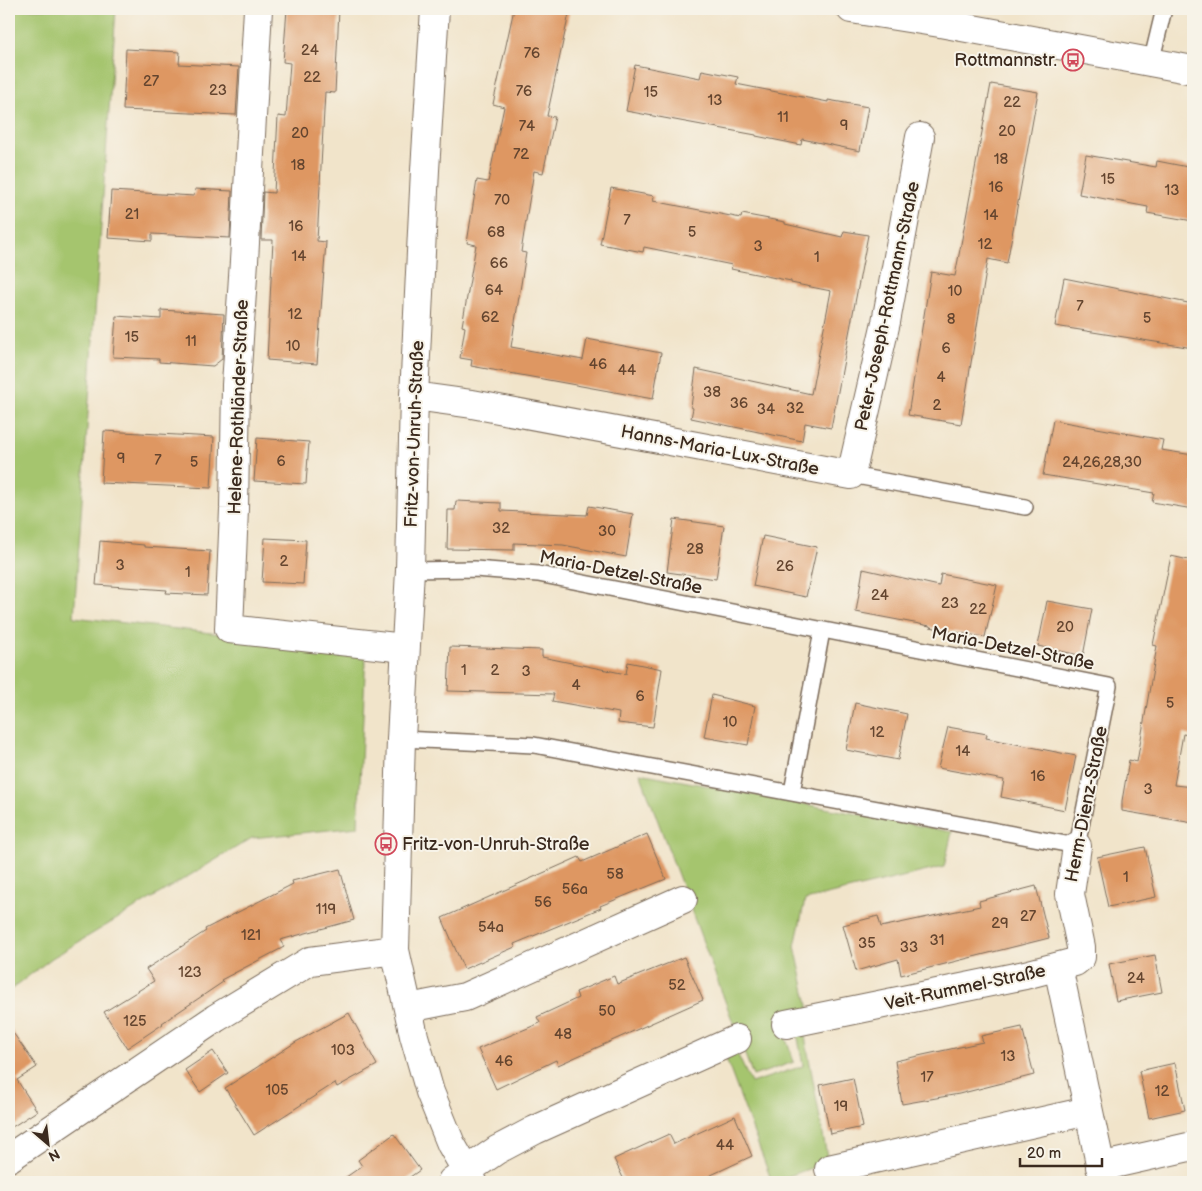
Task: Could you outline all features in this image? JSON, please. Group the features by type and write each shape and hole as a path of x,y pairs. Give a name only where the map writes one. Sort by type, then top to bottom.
{"street":[{"name":"Helene-Rothländer-Straße","path":"258,9 236,384 230,629 405,648"},
{"name":"Fritz-von-Unruh-Straße","path":"436,9 424,170 414,396 410,570 401,739 395,950 414,1036 430,1092 463,1179 497,1150 535,1130 736,1039"},
{"path":"851,9 1076,47 1193,70"},
{"name":"Peter-Joseph-Rottmann-Straße","path":"851,475 886,322 920,137"},
{"name":"Hanns-Maria-Lux-Straße","path":"414,396 472,404 851,475"},
{"name":"Herm-Dienz-Straße","path":"1058,967 1075,962 1081,956 1081,946 1070,894 1077,846"},
{"path":"409,1008 465,997 683,900"},
{"path":"9,1158 216,1018 310,960 395,950"},
{"name":"Veit-Rummel-Straße","path":"786,1024 1058,967 1102,1175 1193,1146"},
{"path":"829,1169 1088,1111"}],"lane":[{"path":"1151,63 1164,9"},
{"name":"Hanns-Maria-Lux-Straße","path":"851,475 1024,507"},
{"name":"Maria-Detzel-Straße","path":"410,570 475,570 538,574 1109,686"},
{"path":"792,792 822,631"},
{"name":"Herm-Dienz-Straße","path":"1077,846 1109,686"},
{"path":"401,739 534,745 1077,846"}],"green space":[{"path":"9,9 116,9 74,617 366,651 358,827 252,838 52,958 9,991"},
{"path":"640,773 952,832 944,867 805,900 795,946 809,1010 779,1019 794,1062 753,1076"},
{"path":"804,1031 828,1162 772,1182 725,1056 736,1051 751,1083 803,1066 797,1033"}],"building":[{"path":"287,9 339,9 335,93 325,92 317,241 326,242 317,364 267,360 273,240 261,240 263,192 274,193 278,116 286,117 290,63 283,62"},
{"path":"514,9 570,9 547,116 555,117 543,173 534,171 521,252 526,253 511,347 583,360 587,339 661,353 653,399 471,366 472,360 460,358 465,327 462,326 476,245 467,243 477,180 488,182 504,107 493,104"},
{"path":"126,49 180,52 179,64 239,67 236,115 123,110"},
{"path":"635,65 700,78 702,70 738,77 736,84 828,102 828,100 868,107 860,151 802,139 801,145 626,111"},
{"path":"991,84 1038,92 1007,263 988,259 961,424 908,415 931,272 955,276"},
{"path":"1086,155 1156,167 1157,161 1193,168 1193,221 1147,213 1148,207 1079,194"},
{"path":"611,188 654,196 653,201 741,218 742,214 785,222 785,224 842,237 844,231 868,235 831,428 805,423 802,441 691,418 696,369 811,394 831,291 731,269 732,265 644,247 643,252 600,244"},
{"path":"195,189 232,191 230,238 152,234 152,241 108,238 111,191 194,196"},
{"path":"1064,278 1193,304 1193,348 1055,326"},
{"path":"161,310 224,314 222,359 213,366 159,362 159,359 113,357 116,316 161,319"},
{"path":"1053,420 1163,440 1161,450 1193,455 1193,509 1152,502 1154,493 1043,475"},
{"path":"104,431 214,437 211,488 101,483"},
{"path":"257,438 309,442 306,484 254,481"},
{"path":"456,501 501,503 501,511 587,515 589,506 633,514 626,557 563,545 514,543 514,550 447,549 448,510 455,510"},
{"path":"674,519 724,526 716,579 667,572"},
{"path":"763,536 817,547 806,597 753,586"},
{"path":"265,538 306,540 303,584 262,582"},
{"path":"100,541 144,545 144,547 210,551 207,595 166,593 167,590 96,585"},
{"path":"1171,556 1193,561 1193,736 1183,734 1174,785 1193,787 1193,823 1122,811 1129,760 1137,762 1157,646 1153,645"},
{"path":"863,569 939,586 941,574 997,585 985,637 856,612"},
{"path":"1047,601 1092,609 1083,656 1038,646"},
{"path":"450,647 542,650 542,657 626,674 628,662 662,669 653,727 618,723 619,713 552,701 554,694 448,691"},
{"path":"712,695 755,706 748,745 704,737"},
{"path":"855,703 907,714 898,760 846,750"},
{"path":"948,727 987,734 986,738 1076,756 1065,810 1001,797 1004,780 938,768"},
{"path":"647,834 666,879 514,944 515,947 464,969 442,918 579,857 582,862"},
{"path":"1145,847 1156,897 1108,907 1097,857"},
{"path":"340,869 354,920 280,940 284,947 221,980 223,982 127,1048 104,1012 154,981 146,969 206,931 205,929 293,884 292,881"},
{"path":"1036,886 1049,938 901,975 898,959 856,971 843,925 878,916 881,927 980,906 979,901"},
{"path":"1155,955 1162,992 1116,1001 1109,964"},
{"path":"684,957 703,1000 558,1065 556,1060 496,1089 478,1049 540,1023 537,1017 578,998 576,992 614,976 617,984"},
{"path":"349,1013 377,1065 337,1087 335,1083 254,1135 225,1088 296,1042"},
{"path":"9,1027 37,1067 17,1080 37,1111 9,1129"},
{"path":"1022,1027 1034,1075 959,1094 902,1104 895,1061 983,1042 981,1036"},
{"path":"213,1051 228,1073 200,1092 185,1070"},
{"path":"1175,1063 1185,1110 1149,1118 1139,1071"},
{"path":"853,1078 863,1127 830,1134 820,1085"},
{"path":"735,1116 752,1156 696,1182 625,1182 614,1159 669,1134 674,1144"},
{"path":"394,1134 420,1170 403,1182 339,1182 362,1166 358,1160"}],"place":[{"name":"Rottmannstr.","path":"1073,60"},
{"name":"Fritz-von-Unruh-Straße","path":"386,844"}]}
